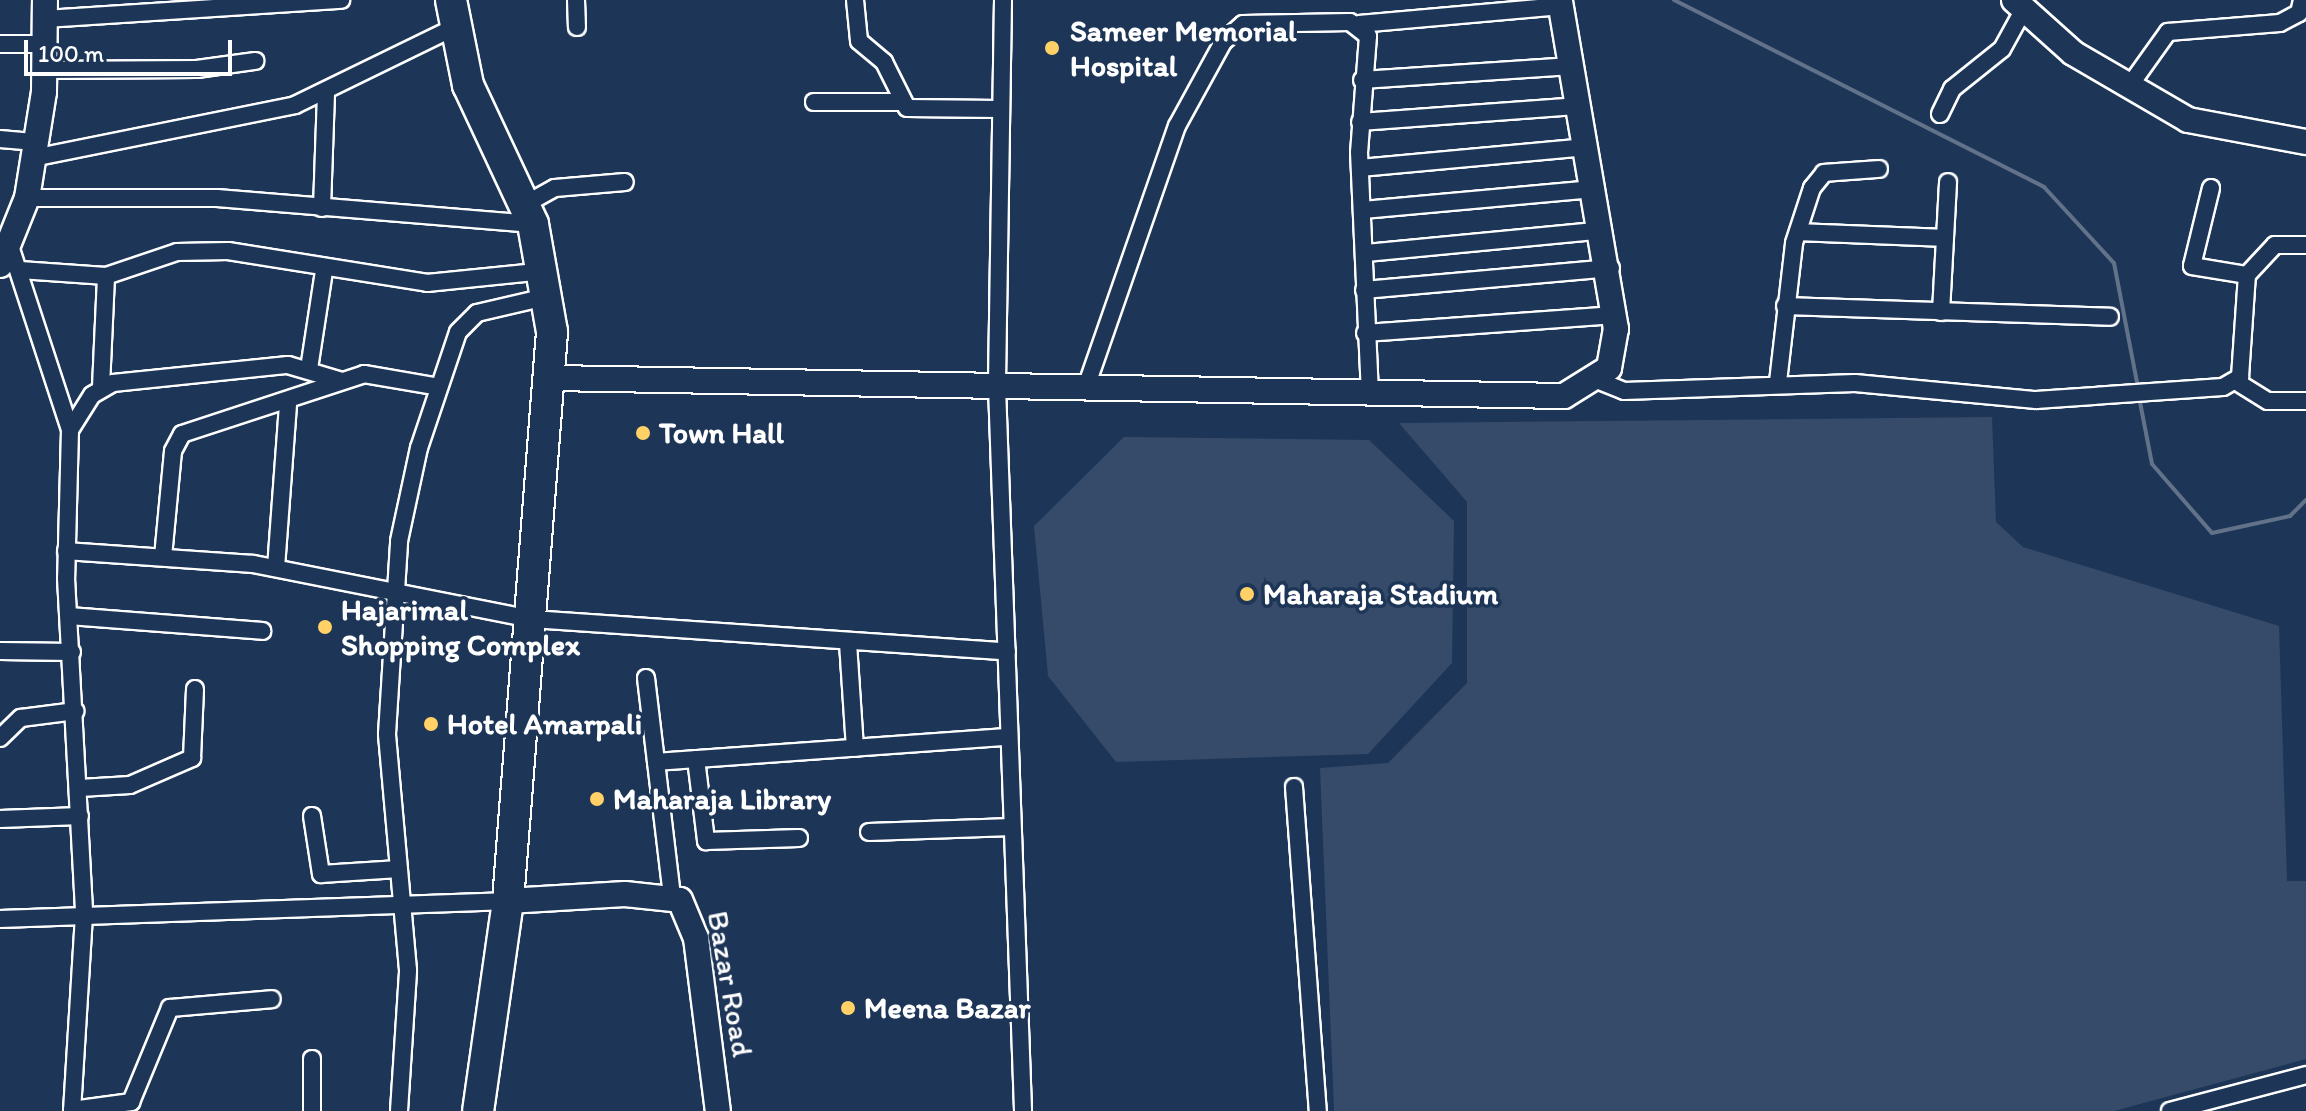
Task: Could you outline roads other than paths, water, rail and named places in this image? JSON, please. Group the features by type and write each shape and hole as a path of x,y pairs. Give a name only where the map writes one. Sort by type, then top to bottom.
{"highway":[{"path":"452,14 468,85 529,215 548,284 552,378 508,901 478,1111"}],"street":[{"path":"272,999 170,1008 148,1074 130,1109 72,1111 84,915 66,551 70,430 10,260 27,198 34,150 44,70 45,10 341,0"},
{"path":"576,0 577,27"},
{"path":"855,0 859,41 884,62 900,102"},
{"path":"1003,0 998,109 997,387 1023,1111"},
{"path":"2128,88 2168,32 2280,23 2299,13 2302,0"},
{"path":"552,378 1564,396 1597,380 1609,368 1615,315 1611,268 1561,3 1359,24 1243,24 1229,34 1177,126 1086,387"},
{"path":"1940,114 1952,89 2002,49 2018,3 2128,88 2188,120 2306,142"},
{"path":"0,139 34,150 326,94 452,14"},
{"path":"1359,24 1368,36 1362,80 1360,168 1370,392"},
{"path":"0,44 44,44"},
{"path":"44,70 197,69 255,61"},
{"path":"1362,80 1572,66"},
{"path":"322,208 326,94"},
{"path":"814,102 900,102 916,109 998,109"},
{"path":"1360,122 1579,106"},
{"path":"1360,168 1587,147"},
{"path":"1778,382 1785,306 1798,232 1824,173 1879,169"},
{"path":"27,198 217,198 322,208 529,215 555,188 625,182"},
{"path":"1941,312 1948,182"},
{"path":"2211,188 2192,266 2247,275"},
{"path":"1363,210 1596,189"},
{"path":"1366,253 1603,230"},
{"path":"1798,232 1945,238"},
{"path":"2237,382 2247,275 2275,245 2306,245"},
{"path":"10,260 106,276 177,252 228,251 324,271 463,284 548,284"},
{"path":"1364,290 1611,268"},
{"path":"309,369 324,271"},
{"path":"70,430 101,387 106,276"},
{"path":"399,1111 408,970 387,734 394,594 411,483 439,387 467,320 548,284"},
{"path":"1785,306 2110,317"},
{"path":"1365,333 1615,315"},
{"path":"101,387 194,372 309,369 342,381"},
{"path":"163,557 176,442 191,431 288,403 342,381 374,374 439,387"},
{"path":"1597,380 1624,391 1778,382 2036,400 2130,396 2237,382 2268,401 2306,401"},
{"path":"276,568 288,403"},
{"path":"66,551 276,568 394,594 532,619 848,643 1007,651"},
{"path":"69,616 262,631"},
{"path":"848,643 855,748"},
{"path":"0,651 72,652"},
{"path":"646,678 672,897"},
{"path":"80,788 130,785 192,758 195,689"},
{"path":"0,738 21,718 76,711"},
{"path":"656,762 1009,737"},
{"path":"696,759 706,841 799,838"},
{"path":"1294,787 1318,1111"},
{"path":"0,819 80,816"},
{"path":"312,816 321,874 399,869"},
{"path":"869,832 1012,827"},
{"name":"Bazar Road","path":"508,901 672,897 691,915 718,1111"},
{"path":"0,919 508,901"},
{"path":"312,1059 312,1111"},
{"path":"2170,1111 2306,1075"}],"waterway":[{"path":"1674,0 2044,187 2114,263 2138,388"},
{"path":"2139,397 2152,464 2212,533 2290,516 2306,500"}],"place":[{"name":"Sameer Memorial Hospital","path":"1052,48"},
{"name":"Town Hall","path":"643,433"},
{"name":"Maharaja Stadium","path":"1247,594"},
{"name":"Hajarimal Shopping Complex","path":"325,627"},
{"name":"Hotel Amarpali","path":"431,724"},
{"name":"Maharaja Library","path":"597,799"},
{"name":"Meena Bazar","path":"848,1008"}]}
